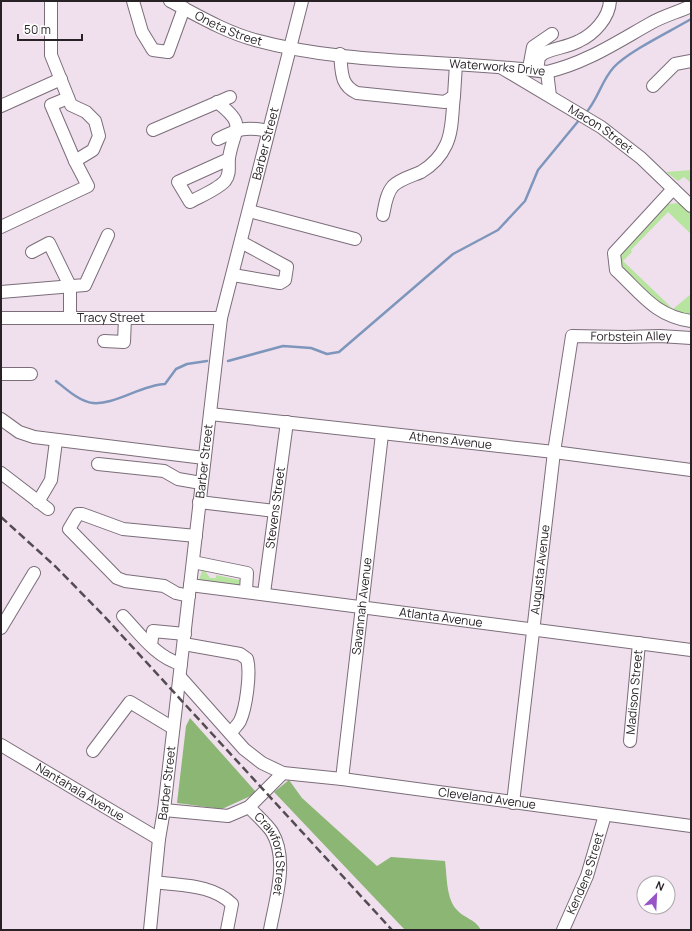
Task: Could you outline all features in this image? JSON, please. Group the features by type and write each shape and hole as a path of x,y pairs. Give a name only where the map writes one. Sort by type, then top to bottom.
{"street":[{"path":"51,1 51,55 71,105 86,112 95,122 99,136 93,150 75,161"},
{"path":"133,1 142,32 153,50 168,52 184,8"},
{"name":"Oneta Street","path":"170,1 223,28 253,39 290,48"},
{"name":"Barber Street","path":"150,930 159,839 164,810 180,678 221,318 242,242 268,131 302,1"},
{"path":"538,70 539,57 544,52 580,41 602,22 607,16 610,1"},
{"name":"Waterworks Drive","path":"290,48 340,54 538,70 573,65 628,37 652,22 691,6"},
{"path":"550,96 538,70 533,47 552,34"},
{"path":"340,54 343,80 348,89 357,93 445,102 454,96"},
{"path":"653,86 675,64 691,61"},
{"path":"383,216 389,193 393,186 405,178 422,171 436,160 446,144 450,128 454,96 456,64"},
{"name":"Macon Street","path":"499,67 601,127 625,144 691,206"},
{"path":"1,106 61,79"},
{"path":"153,130 230,97"},
{"path":"1,227 88,186 75,161 51,105 68,98"},
{"path":"217,102 229,111 236,120 238,129 229,159"},
{"path":"218,139 238,129 258,129 268,131"},
{"path":"673,189 614,253 614,263 616,270 645,299 663,314 674,319 691,321"},
{"path":"250,210 355,239"},
{"path":"1,292 85,284 108,235"},
{"path":"233,275 280,283 285,280 287,267 242,242"},
{"path":"32,252 49,243 70,286 70,318"},
{"name":"Tracy Street","path":"1,318 221,318"},
{"path":"104,341 124,342 125,318"},
{"name":"Forbstein Alley","path":"572,336 625,338 660,336 691,338"},
{"name":"Augusta Avenue","path":"513,803 554,452 572,336"},
{"path":"1,374 31,374"},
{"name":"Athens Avenue","path":"210,414 554,452 691,470"},
{"path":"1,419 19,432 34,437 56,441 204,458"},
{"name":"Stevens Street","path":"264,593 287,422"},
{"name":"Savannah Avenue","path":"342,779 382,434"},
{"path":"1,473 43,506 51,480 56,441"},
{"path":"98,464 164,471 178,479 202,483"},
{"path":"199,502 275,511"},
{"name":"Atlanta Avenue","path":"196,536 123,530 82,514 78,514 69,529 118,578 125,581 164,586 176,593 190,590 246,591 691,650"},
{"path":"193,562 247,573 246,591"},
{"path":"1,628 34,573"},
{"path":"123,616 151,645 170,661 181,664"},
{"path":"151,645 153,631 240,654 247,659 250,667 240,720 231,734"},
{"name":"Madison Street","path":"630,741 639,643"},
{"name":"Cleveland Avenue","path":"180,678 244,749 262,763 283,773 342,779 691,826"},
{"path":"93,751 130,702 173,728"},
{"name":"Nantahala Avenue","path":"1,745 159,839"},
{"path":"164,810 228,816 249,807 283,773"},
{"name":"Crawford Street","path":"249,807 272,832 277,845 280,861 270,930"},
{"name":"Kendene Street","path":"563,930 586,876 605,815"},
{"path":"155,882 211,889 226,898 232,904 227,930"}],"green space":[{"path":"691,170 691,183 684,177 678,181 666,172"},
{"path":"680,203 691,213 691,234 668,212 631,250 632,252 623,261 673,309 691,294 691,316 668,312 621,270 620,254 667,204"},
{"path":"203,568 210,578 216,578 216,575 240,580 239,585 199,580"},
{"path":"190,718 257,793 222,809 177,803 186,726"},
{"path":"289,780 302,798 377,866 391,857 445,861 449,893 453,905 460,913 475,923 481,930 405,930 274,792"}],"waterway":[{"path":"585,114 594,102 614,67 630,54 691,19"},
{"path":"228,361 283,346 311,348 327,354 339,352 453,254 498,230 525,201 538,170 580,119"},
{"path":"56,381 73,395 83,400 93,403 101,403 156,385 165,384 176,369 187,364 207,361"}],"railway":[{"path":"1,517 56,567 104,616 392,930"}]}
